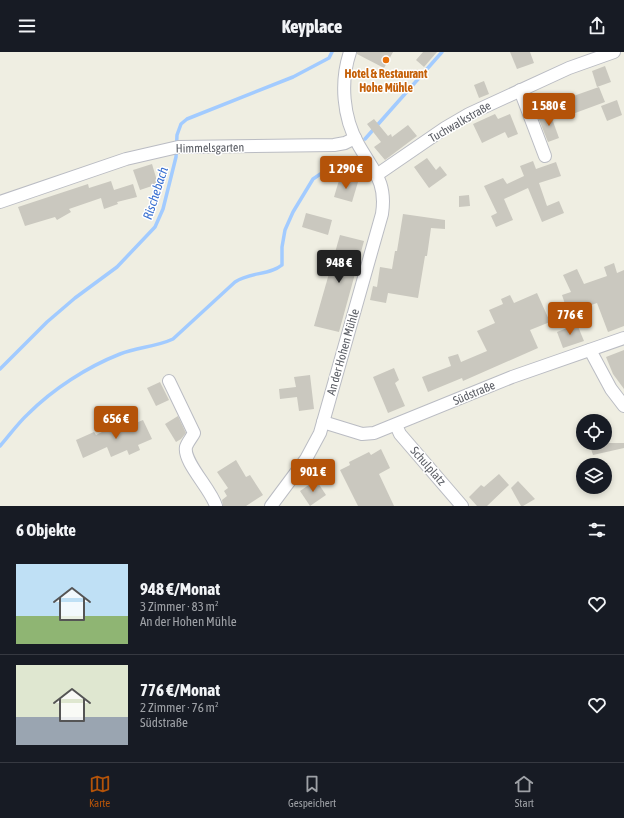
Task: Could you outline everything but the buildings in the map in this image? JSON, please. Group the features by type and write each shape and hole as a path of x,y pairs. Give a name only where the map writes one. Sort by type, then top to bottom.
{"street":[{"name":"An der Hohen Mühle","path":"271,506 306,459 318,438 382,214 384,193 378,174 355,138 348,117 344,96 345,75 350,52"},
{"name":"Tuchwalkstraße","path":"378,174 457,121 520,90 570,68 614,52"},
{"path":"520,90 545,156"},
{"name":"Himmelsgarten","path":"0,202 112,163 165,149 190,147 334,145 345,143 355,138"},
{"name":"Südstraße","path":"323,422 367,434 396,425 512,377 624,338"},
{"path":"590,350 612,389 624,406"},
{"path":"169,381 194,433 186,446 186,456 210,491 216,506"},
{"name":"Schulplatz","path":"396,425 400,434 462,506"}],"waterway":[{"name":"Rischebach","path":"0,369 47,322 75,298 117,267 155,227 163,209 176,157 177,135 181,124 187,119 293,77 329,58 332,52"},
{"path":"365,139 442,52"},
{"path":"0,446 21,421 59,387 95,365 108,359 120,354 160,344 173,339 235,282 272,270 282,265 282,247 285,230 293,212 313,179 344,158"}],"place":[{"name":"Hotel & Restaurant Hohe Mühle","path":"386,60"}]}
